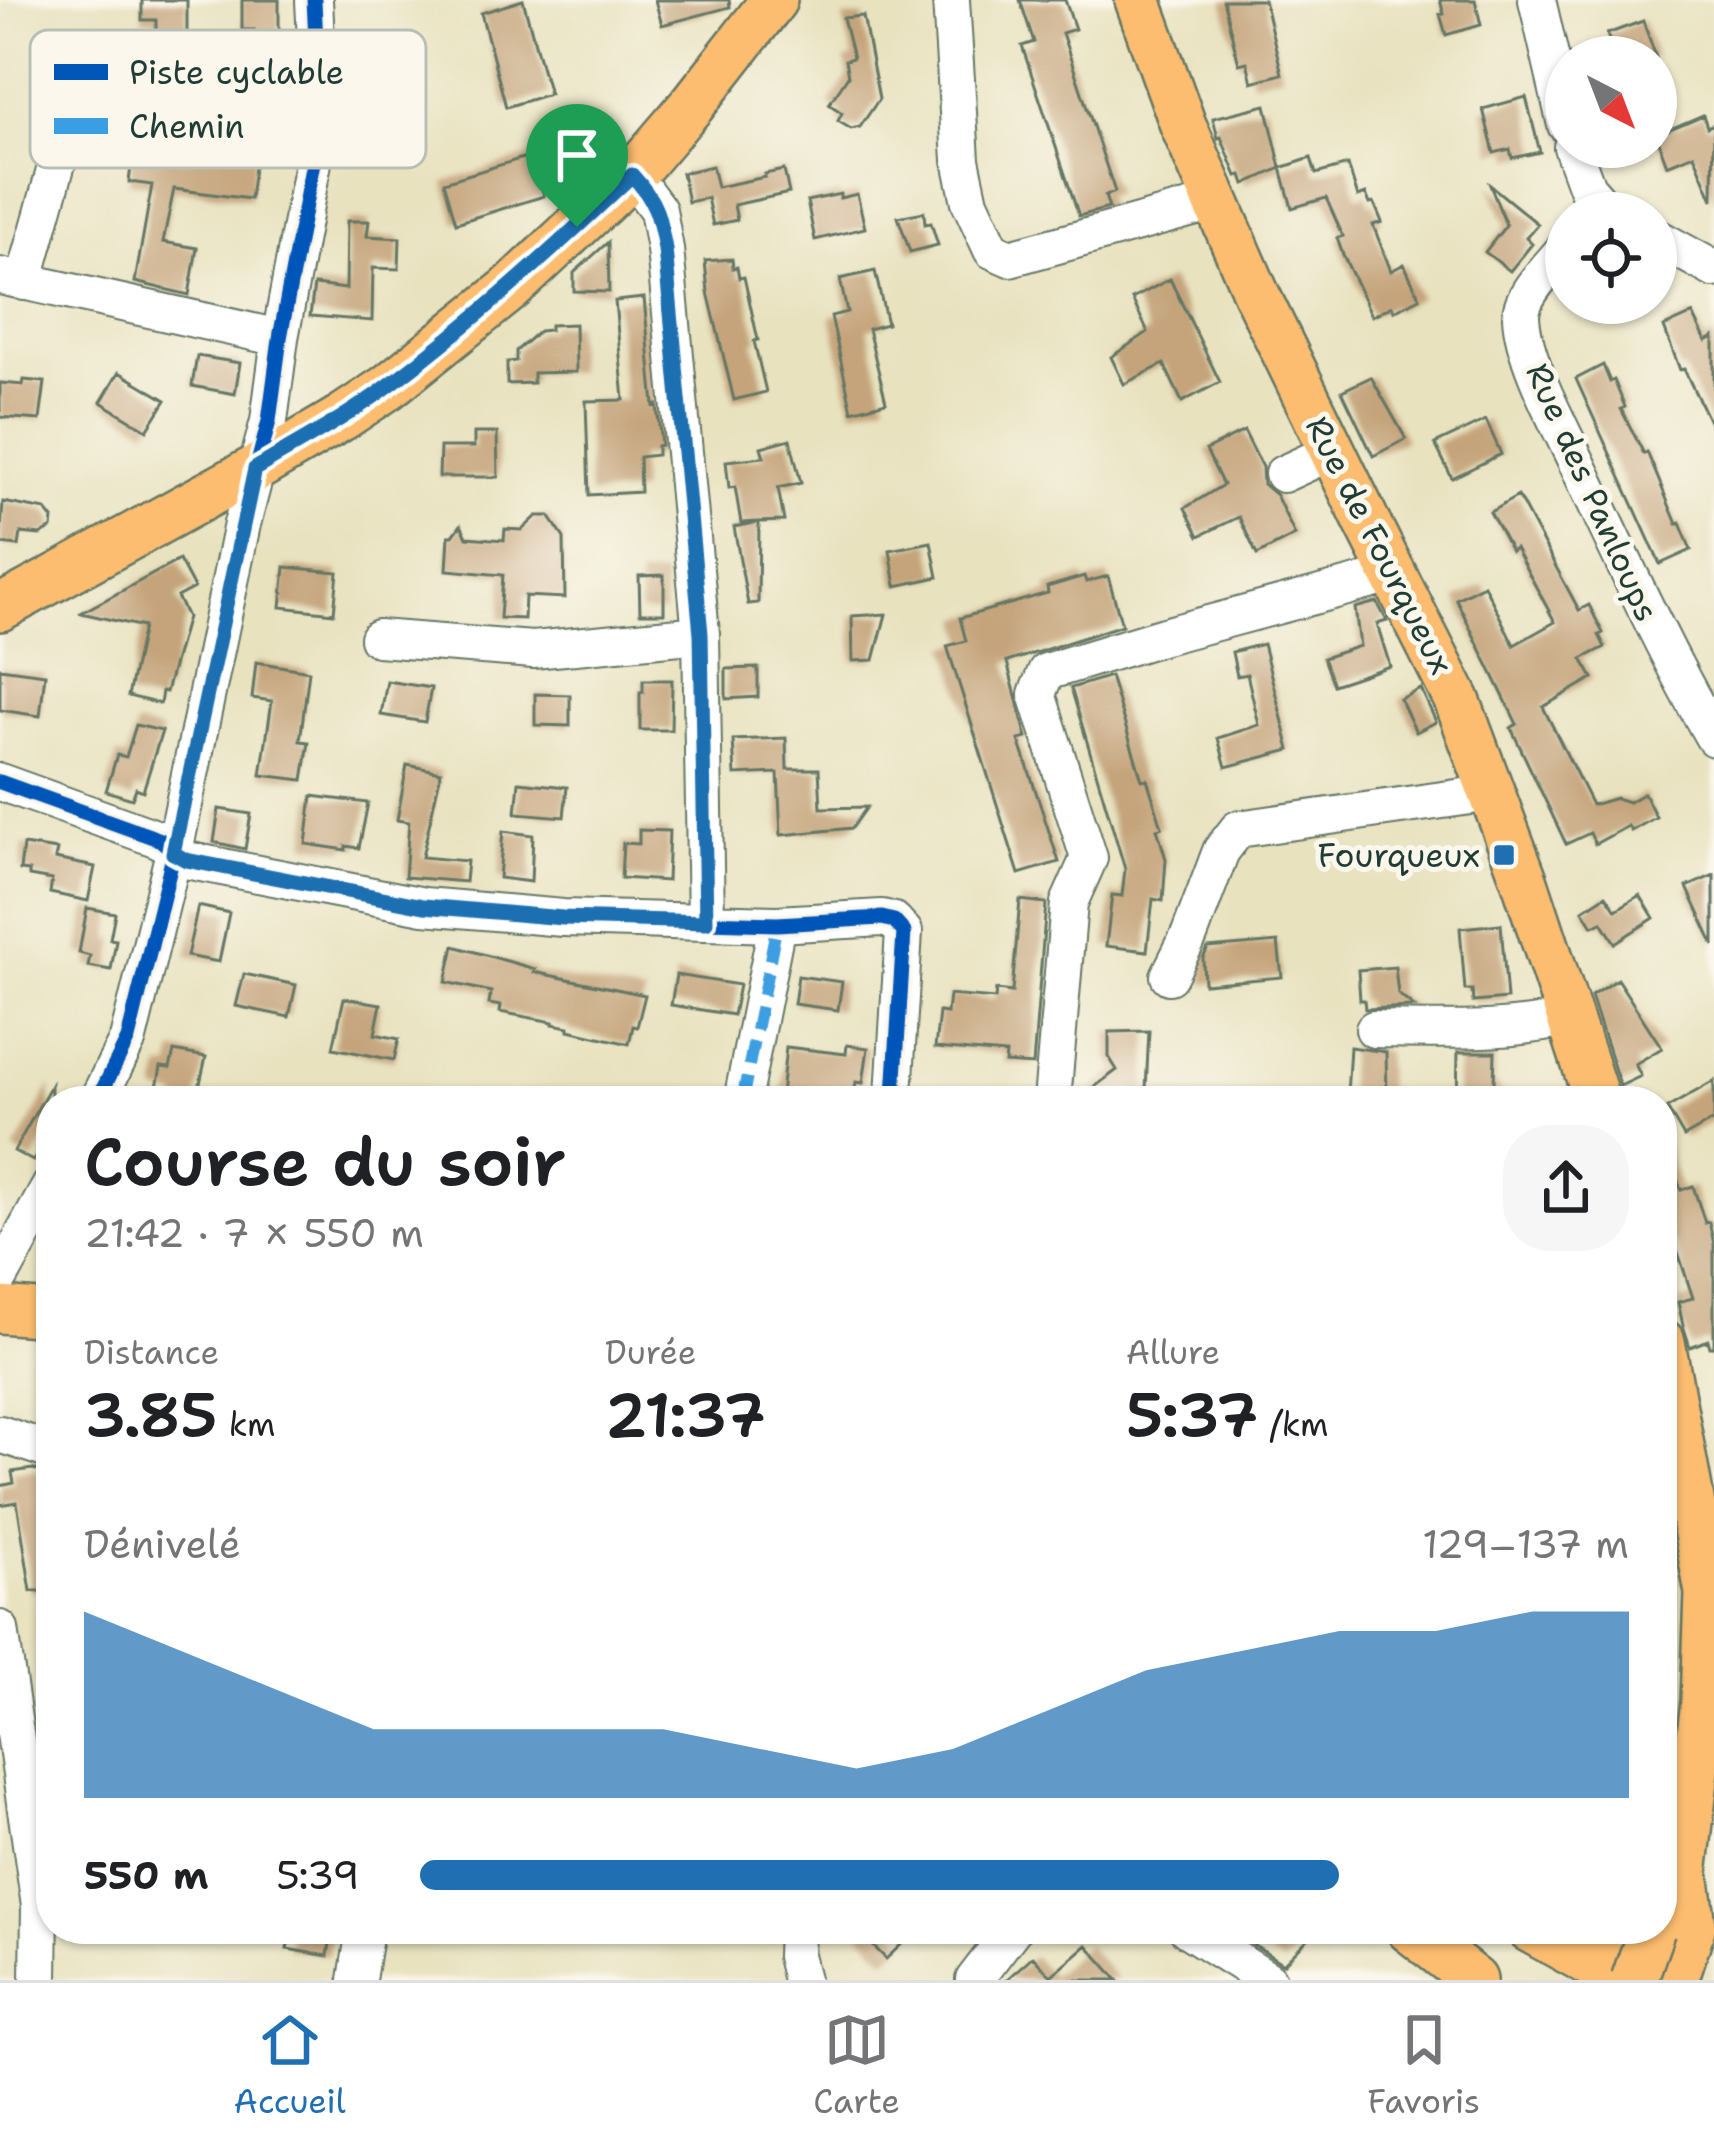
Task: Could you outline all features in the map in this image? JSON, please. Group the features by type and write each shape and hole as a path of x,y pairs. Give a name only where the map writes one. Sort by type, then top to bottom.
{"main road":[{"path":"0,608 255,469 388,387 510,289 632,175 773,0"},
{"name":"Rue de Fourqueux","path":"1138,0 1215,202 1457,700 1592,1086"},
{"path":"0,1310 36,1313"},
{"path":"0,1339 36,1340"},
{"path":"1608,1944 1675,1980 1693,1925 1687,1871 1704,1701 1708,1593 1677,1424"},
{"path":"1428,1944 1474,1980"},
{"path":"1556,1944 1622,1980"},
{"path":"1634,1980 1647,1944"}],"street":[{"path":"314,0 315,30"},
{"path":"951,0 961,160 970,202 992,250 1010,258 1215,202"},
{"path":"1537,0 1545,36"},
{"path":"51,168 12,279 280,338"},
{"path":"104,1086 128,1039 173,853 269,421 312,168"},
{"path":"632,175 658,210 665,249 701,634 706,922"},
{"path":"1677,248 1714,269"},
{"name":"Rue des Panloups","path":"1545,274 1520,310 1544,392 1670,662 1714,738"},
{"path":"1282,474 1333,451"},
{"path":"1053,1086 1069,903 1089,858 1037,694 1046,672 1395,574"},
{"path":"378,638 533,650 701,634"},
{"path":"0,782 161,840 186,860 424,906 563,918 894,921 904,932 895,1086"},
{"path":"1169,976 1221,851 1238,829 1492,793"},
{"path":"745,1086 777,923"},
{"path":"1374,1029 1472,1031 1569,1018"},
{"path":"0,1274 36,1211"},
{"path":"0,1434 36,1446"},
{"path":"0,1629 36,1878"},
{"path":"39,1944 39,1980"},
{"path":"357,1980 363,1944"},
{"path":"795,1944 801,1980"},
{"path":"974,1980 1002,1944"},
{"path":"1211,1944 1268,1980"}],"building":[{"path":"142,0 187,0 187,30 156,30 156,20 142,20"},
{"path":"242,0 279,0 279,30 242,30"},
{"path":"523,0 549,94 506,107 481,13"},
{"path":"655,0 729,0 730,7 662,25"},
{"path":"1020,0 1065,0 1075,29 1062,33 1115,192 1105,196 1109,208 1079,216 1022,46 1034,42"},
{"path":"1223,0 1264,0 1282,74 1252,82 1247,62 1239,64"},
{"path":"1440,0 1475,0 1481,25 1446,35"},
{"path":"863,16 879,99 860,127 851,129 838,121 842,113 829,104 848,76 845,60 853,58 843,18"},
{"path":"1643,21 1648,36 1608,36"},
{"path":"1526,97 1540,152 1512,158 1510,149 1494,153 1483,109"},
{"path":"1266,105 1281,168 1245,184 1218,138 1213,118"},
{"path":"1703,115 1707,127 1714,124 1713,200 1694,154 1677,161 1677,126"},
{"path":"533,155 544,196 456,223 444,182"},
{"path":"1311,158 1316,174 1348,165 1358,197 1366,194 1382,222 1373,225 1391,271 1404,264 1420,298 1372,316 1343,255 1337,238 1343,236 1326,198 1292,208 1281,168"},
{"path":"712,166 717,187 784,170 789,193 734,205 737,220 713,225 707,198 688,202 682,173"},
{"path":"131,168 254,168 250,199 174,189 163,242 197,248 189,295 135,282 152,185 129,182"},
{"path":"1490,185 1538,224 1526,238 1532,244 1510,271 1485,252 1506,225"},
{"path":"840,194 840,198 857,194 865,228 815,240 807,201"},
{"path":"924,212 925,224 931,223 938,245 910,252 898,217"},
{"path":"347,221 369,221 367,236 400,238 399,269 373,268 372,321 310,316 314,285 346,289"},
{"path":"608,242 609,292 574,291 574,273"},
{"path":"732,259 739,278 744,277 766,392 734,400 705,261"},
{"path":"875,271 887,324 868,329 886,402 852,411 831,316 847,312 840,279"},
{"path":"1170,279 1220,382 1182,402 1164,364 1124,384 1111,357 1148,332 1132,299"},
{"path":"644,298 661,445 657,455 639,457 640,492 589,495 586,401 624,400 615,301"},
{"path":"1693,314 1706,341 1714,337 1714,432 1684,369 1680,370 1664,327"},
{"path":"575,324 576,372 533,373 533,383 507,384 507,362 516,361 516,351 539,331 550,330 550,325"},
{"path":"197,356 240,363 235,394 192,386"},
{"path":"1603,365 1691,550 1660,564 1576,379"},
{"path":"119,372 166,400 147,430 101,402"},
{"path":"1371,377 1406,439 1373,456 1342,391"},
{"path":"24,380 45,382 40,420 0,417 0,383 23,385"},
{"path":"1486,420 1501,454 1452,478 1435,444"},
{"path":"1244,431 1262,467 1263,484 1276,495 1295,535 1257,555 1239,517 1199,536 1185,508 1223,485 1206,450"},
{"path":"474,433 497,433 498,477 439,477 440,447 474,447"},
{"path":"790,439 801,483 778,488 784,521 741,523 726,461 764,457 761,447"},
{"path":"1518,496 1579,610 1589,605 1605,647 1582,659 1593,678 1543,707 1592,805 1616,798 1629,802 1644,793 1656,817 1595,844 1590,833 1566,844 1511,728 1517,724 1456,599 1484,585 1514,645 1555,622 1490,512"},
{"path":"3,502 46,510 53,519 52,528 40,535 21,533 19,546 0,544"},
{"path":"537,516 549,516 564,538 565,598 525,596 524,619 500,618 503,575 447,570 449,536 461,525 467,537 504,540 505,529 522,530"},
{"path":"759,522 758,603 748,604 734,527"},
{"path":"931,542 938,577 896,586 890,550"},
{"path":"179,560 194,588 177,597 187,617 166,692 162,691 160,704 128,696 143,627 81,613"},
{"path":"285,567 338,572 334,613 281,607"},
{"path":"664,575 664,613 640,613 639,576"},
{"path":"1084,576 1086,582 1108,576 1122,625 1007,662 1027,738 1019,740 1059,862 1019,874 947,646 966,641 960,618 1048,593 1047,587"},
{"path":"1377,602 1387,621 1377,624 1390,666 1333,685 1323,658 1360,646 1355,608"},
{"path":"886,614 874,660 853,661 852,616"},
{"path":"1263,644 1290,750 1226,767 1218,738 1259,725 1247,674 1237,676 1232,652"},
{"path":"256,662 309,671 300,741 309,742 303,780 261,775 272,701 252,698"},
{"path":"0,668 45,674 40,716 0,710"},
{"path":"758,668 758,697 726,699 726,669"},
{"path":"1110,676 1142,780 1147,779 1162,827 1157,829 1166,859 1163,901 1153,899 1147,951 1106,946 1112,895 1122,896 1125,869 1071,688"},
{"path":"643,680 672,680 671,730 640,730"},
{"path":"387,681 431,688 425,722 381,715"},
{"path":"1421,689 1436,722 1416,732 1400,699"},
{"path":"535,694 570,695 570,726 535,725"},
{"path":"136,725 162,731 143,791 136,788 132,799 106,791 117,755 126,757"},
{"path":"786,738 787,769 819,769 821,808 867,807 852,828 781,835 778,773 735,775 733,740"},
{"path":"407,765 441,772 422,857 467,861 465,882 405,877 409,822 397,820"},
{"path":"519,782 567,787 564,817 516,813"},
{"path":"312,796 368,803 359,848 306,844"},
{"path":"219,809 251,814 245,849 214,842"},
{"path":"639,830 669,831 667,881 621,878 623,843 639,844"},
{"path":"503,831 533,835 531,882 499,878"},
{"path":"23,845 57,850 55,859 95,867 88,901 50,893 52,880 20,870"},
{"path":"1714,875 1714,946 1687,887"},
{"path":"1606,895 1616,910 1640,895 1654,918 1615,943 1602,922 1593,926 1583,910"},
{"path":"1020,900 1046,903 1033,1065 1005,1063 1006,1054 935,1048 939,1012 947,1013 949,995 995,999 996,990 1012,992"},
{"path":"198,906 229,913 219,962 187,956"},
{"path":"87,908 115,913 111,970 88,966 90,956 79,953"},
{"path":"1501,924 1507,999 1473,1002 1472,990 1465,990 1460,928"},
{"path":"1278,942 1282,977 1204,984 1203,958 1208,948"},
{"path":"454,946 534,972 645,995 629,1044 500,1012 501,1006 489,1004 491,992 446,982"},
{"path":"1395,967 1398,994 1414,1007 1365,1009 1358,970"},
{"path":"244,974 296,985 289,1017 236,1006"},
{"path":"676,975 739,985 733,1015 671,1005"},
{"path":"798,976 842,982 838,1010 794,1004"},
{"path":"1617,979 1662,1048 1635,1064 1641,1076 1620,1086 1591,996"},
{"path":"344,998 381,1004 375,1034 399,1039 394,1060 333,1048"},
{"path":"1149,1031 1146,1086 1096,1086 1117,1070 1109,1057 1109,1032"},
{"path":"847,1045 868,1048 863,1083 782,1086 786,1047 846,1054"},
{"path":"1350,1047 1386,1052 1387,1086 1348,1086"},
{"path":"174,1051 206,1057 199,1086 157,1086 161,1067 170,1068"},
{"path":"1458,1052 1495,1052 1497,1086 1457,1086"},
{"path":"1714,1081 1714,1120 1684,1137 1677,1125 1677,1102"},
{"path":"36,1112 36,1156 33,1161 14,1151"},
{"path":"1677,1179 1681,1190 1693,1186 1714,1244 1714,1347 1708,1340 1690,1347 1678,1302 1693,1298 1677,1249"},
{"path":"36,1470 36,1591 31,1591 17,1502 0,1505 0,1486 14,1483 12,1472"},
{"path":"288,1944 330,1944 328,1956 287,1949"},
{"path":"872,1944 902,1944 886,1959"},
{"path":"1252,1944 1303,1944 1283,1964"},
{"path":"1087,1945 1118,1980 1006,1980 1033,1956 1051,1976"}],"marked path":[{"path":"745,1086 777,924"}],"cycle path":[{"path":"314,0 315,30"},
{"path":"104,1086 128,1039 174,852 242,524 269,421 312,168"},
{"path":"632,175 658,210 665,249 701,634 706,922"},
{"path":"0,782 161,840 186,860 424,906 563,918 777,924 894,921 904,932 895,1086"}],"place":[{"name":"Fourqueux","path":"1504,855"}],"route":[{"path":"632,175 658,210 701,634 706,922 563,918 424,906 186,860 173,853 255,469 388,387 510,289 577,227 632,175"}]}
